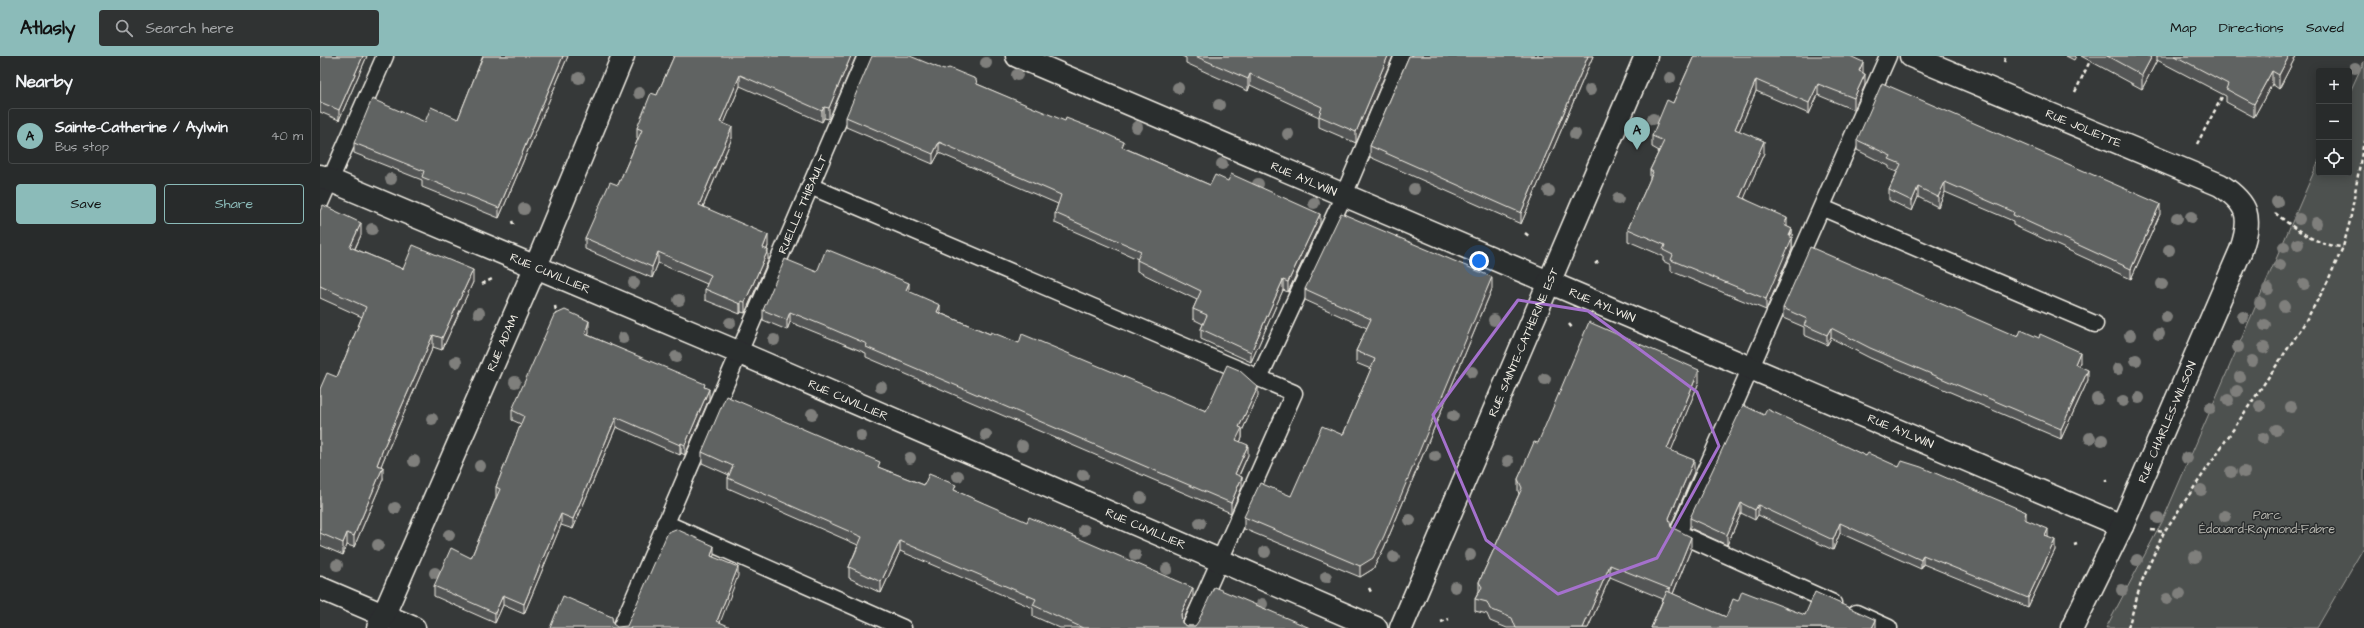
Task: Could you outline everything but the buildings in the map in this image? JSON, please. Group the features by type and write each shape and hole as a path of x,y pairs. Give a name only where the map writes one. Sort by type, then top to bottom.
{"street":[{"name":"RUE ADAM","path":"381,622 536,266 623,56"},
{"name":"RUE SAINTE-CATHERINE EST","path":"1401,628 1646,56"},
{"name":"RUE JOLIETTE","path":"1911,56 2220,185 2237,196 2247,211"},
{"name":"RUE AYLWIN","path":"1021,57 1343,197 1752,366 2122,526"},
{"name":"RUE CUVILLIER","path":"325,178 740,353 1218,561 1376,628"},
{"name":"RUE CHARLES-WILSON","path":"2072,628 2122,526 2241,250 2247,232 2247,211"},
{"path":"320,588 381,622 414,628"}],"lane":[{"path":"320,203 325,178 385,56"},
{"name":"RUELLE THIBAULT","path":"620,628 740,353 866,56"},
{"path":"1260,378 1343,197 1402,56"},
{"path":"1888,56 1678,533 1890,628"},
{"path":"810,186 1294,392 1218,561 1190,628"},
{"path":"1822,208 2095,324"},
{"path":"665,523 903,628"}],"path":[{"path":"2004,62 2006,56"},
{"path":"2075,92 2090,61"},
{"path":"2196,145 2223,95"},
{"path":"2128,628 2141,583 2164,532 2316,305 2343,247 2350,220 2364,140"},
{"path":"2275,213 2314,241 2329,246 2343,247"},
{"path":"1525,233 1529,236"},
{"path":"1596,264 1599,261"},
{"path":"554,304 557,316"},
{"path":"1569,324 1573,329"},
{"path":"1369,588 1372,595"},
{"path":"1441,622 1449,620"}],"highlighted area":[{"path":"1518,300 1588,311 1697,392 1719,446 1657,558 1558,594 1486,540 1433,415"}],"green space":[{"name":"Parc Édouard-Raymond-Fabre","path":"2364,61 2364,547 2317,628 2106,628 2162,522 2316,167 2316,176 2352,176 2352,87"}],"place":[{"name":"Sainte-Catherine / Aylwin","path":"1637,150"}]}
